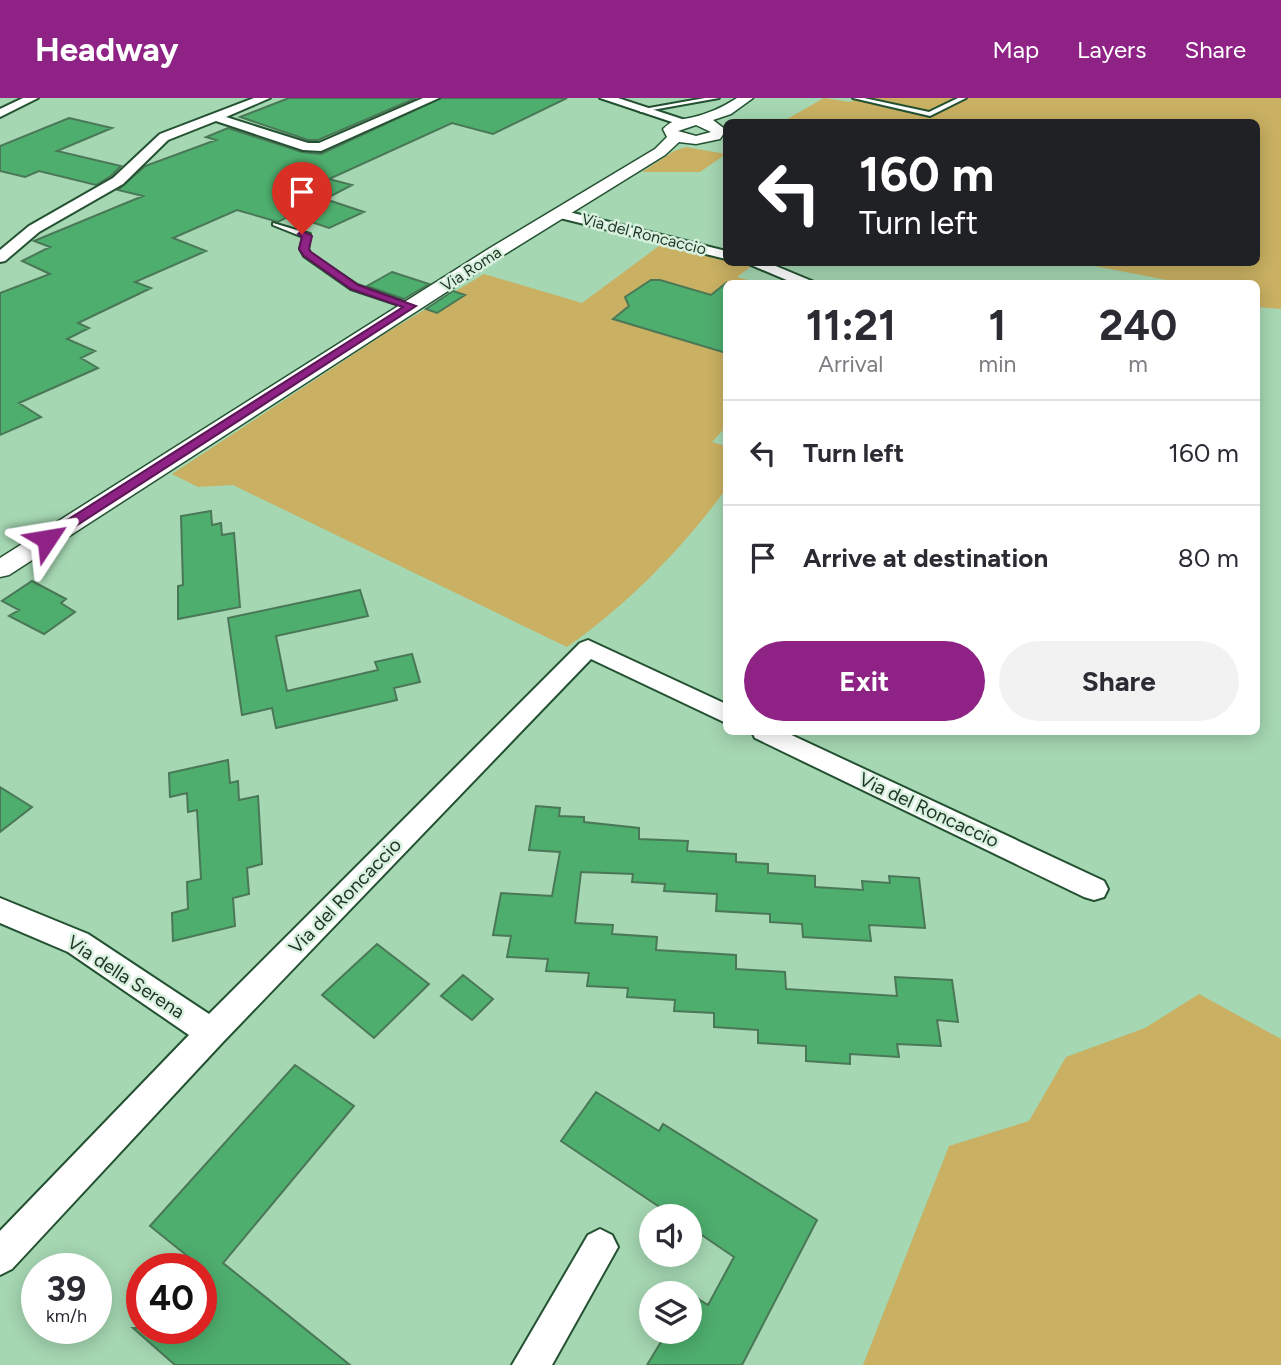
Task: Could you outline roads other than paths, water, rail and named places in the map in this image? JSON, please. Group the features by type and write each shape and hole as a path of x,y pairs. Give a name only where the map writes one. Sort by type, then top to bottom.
{"street":[{"path":"0,113 32,98"},
{"path":"0,258 34,229 118,181 164,137 264,98"},
{"path":"215,117 307,147 321,147 433,98"},
{"path":"606,98 644,111 711,124 720,129 723,120"},
{"name":"Via Roma","path":"660,152 673,132 691,122 726,111 742,99"},
{"path":"644,111 673,132 697,139"},
{"path":"723,119 726,111"},
{"name":"Via Roma","path":"0,569 411,306 660,152 718,135 720,129"},
{"name":"Via del Roncaccio","path":"561,214 723,254"},
{"path":"761,266 800,280"},
{"name":"Via del Roncaccio","path":"0,1257 211,1033 588,648 723,713"},
{"name":"Via del Roncaccio","path":"770,735 1094,889"},
{"name":"Via della Serena","path":"0,910 78,943 211,1033"},
{"path":"531,1365 600,1247"}],"lane":[{"path":"644,111 716,98"},
{"path":"856,98 930,114 962,98"},
{"path":"275,224 307,236 304,249 307,254 354,287 411,306"}]}
